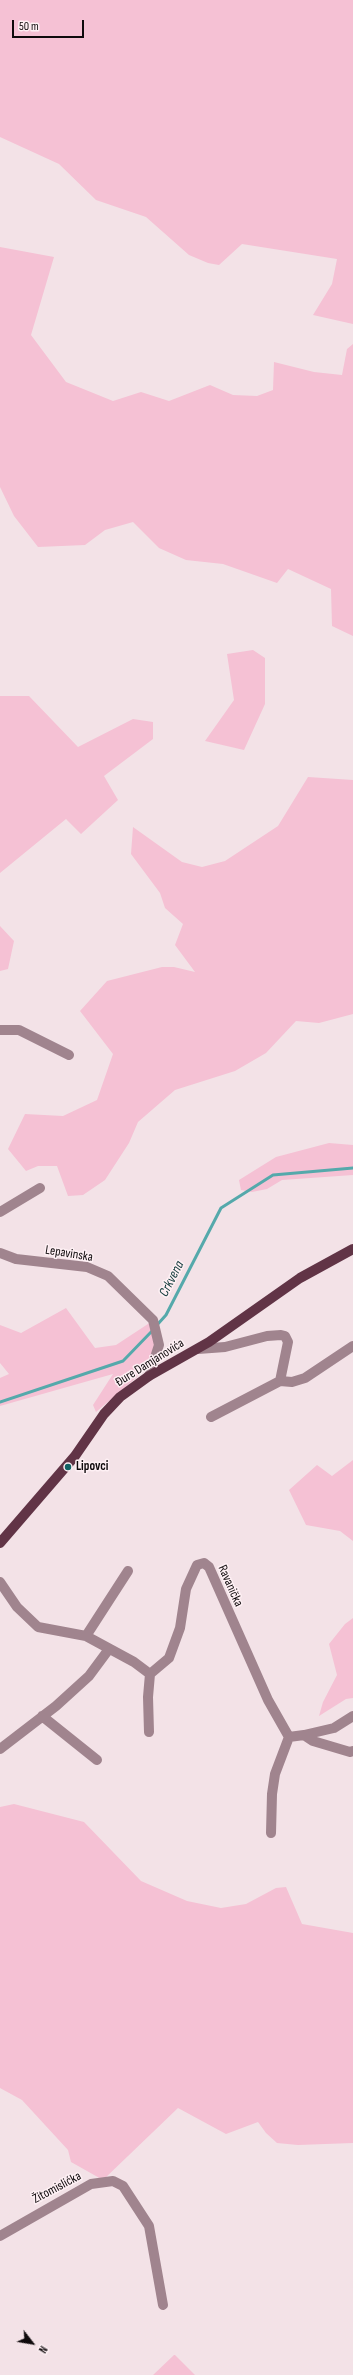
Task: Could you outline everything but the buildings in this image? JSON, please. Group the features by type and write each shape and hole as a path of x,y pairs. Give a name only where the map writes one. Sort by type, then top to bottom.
{"main road":[{"name":"Đure Damjanovića","path":"0,1543 75,1456 104,1414 120,1397 149,1376 198,1349 300,1278 353,1249"}],"street":[{"path":"0,1030 19,1030 69,1055"},
{"path":"0,1212 40,1188"},
{"name":"Lepavinska","path":"0,1253 16,1259 87,1267 108,1276 153,1320 159,1345 149,1376"},
{"path":"198,1349 225,1347 267,1336 285,1336 288,1339 288,1345 280,1381"},
{"path":"211,1417 280,1381 292,1382 305,1378 353,1346"},
{"name":"Ravanička","path":"150,1674 169,1658 180,1628 186,1589 197,1565 204,1563 209,1567 268,1700 289,1737"},
{"path":"86,1636 128,1572"},
{"path":"0,1582 17,1607 38,1627 86,1636 134,1662 150,1674 149,1732"},
{"path":"0,1749 89,1676 109,1649"},
{"path":"42,1716 97,1760"},
{"path":"271,1833 275,1774 289,1737 334,1728 353,1716"},
{"path":"304,1735 313,1740 352,1752"},
{"name":"Žitomislićka","path":"0,2236 91,2184 113,2181 123,2186 149,2226 163,2305"}],"shaded area":[{"path":"0,0 353,0 353,324 313,315 332,284 337,259 242,244 219,265 208,263 189,255 146,217 96,200 59,164 0,137"},
{"path":"0,247 54,257 31,335 66,382 113,401 141,392 169,401 210,385 233,395 257,396 273,390 274,362 314,372 342,375 347,349 353,344 353,636 332,626 331,589 288,569 277,583 223,564 186,560 159,548 133,522 105,530 85,545 38,547 14,516 0,487"},
{"path":"253,650 265,658 265,704 244,750 205,741 234,700 227,654"},
{"path":"0,696 29,696 78,747 133,719 153,722 153,739 104,776 118,800 81,834 66,819 0,873"},
{"path":"308,777 353,780 353,1014 319,1023 296,1021 266,1053 235,1071 175,1090 138,1122 129,1143 105,1180 83,1195 68,1196 57,1166 38,1166 26,1171 8,1149 25,1114 63,1116 97,1100 113,1054 80,1011 107,981 162,967 174,967 195,972 175,945 183,924 165,908 160,893 131,854 133,827 182,862 202,867 225,861 278,826"},
{"path":"0,926 14,941 8,969 0,971"},
{"path":"329,1143 353,1145 353,1175 282,1180 267,1189 252,1192 241,1190 239,1180 276,1157"},
{"path":"66,1308 95,1348 116,1345 151,1322 156,1349 137,1377 96,1412 93,1405 113,1374 0,1406 0,1378 9,1374 0,1363 0,1325 21,1333"},
{"path":"353,1460 353,1541 340,1531 306,1525 289,1490 317,1465 332,1476"},
{"path":"353,1618 353,1698 346,1699 319,1716 323,1702 337,1675 329,1644 345,1624"},
{"path":"14,1804 84,1822 141,1881 187,1901 221,1908 246,1904 276,1888 286,1887 302,1924 353,1933 353,2143 298,2145 277,2143 266,2133 258,2122 226,2134 178,2108 103,2180 71,2162 68,2150 22,2100 0,2088 0,1807"},
{"path":"174,2355 195,2375 153,2375"}],"waterway":[{"name":"Crkvena","path":"157,1325 166,1315 221,1208 273,1175 353,1168"},
{"name":"Crkvena","path":"0,1402 123,1361 153,1330"}],"place":[{"name":"Lipovci","path":"68,1467"}]}
